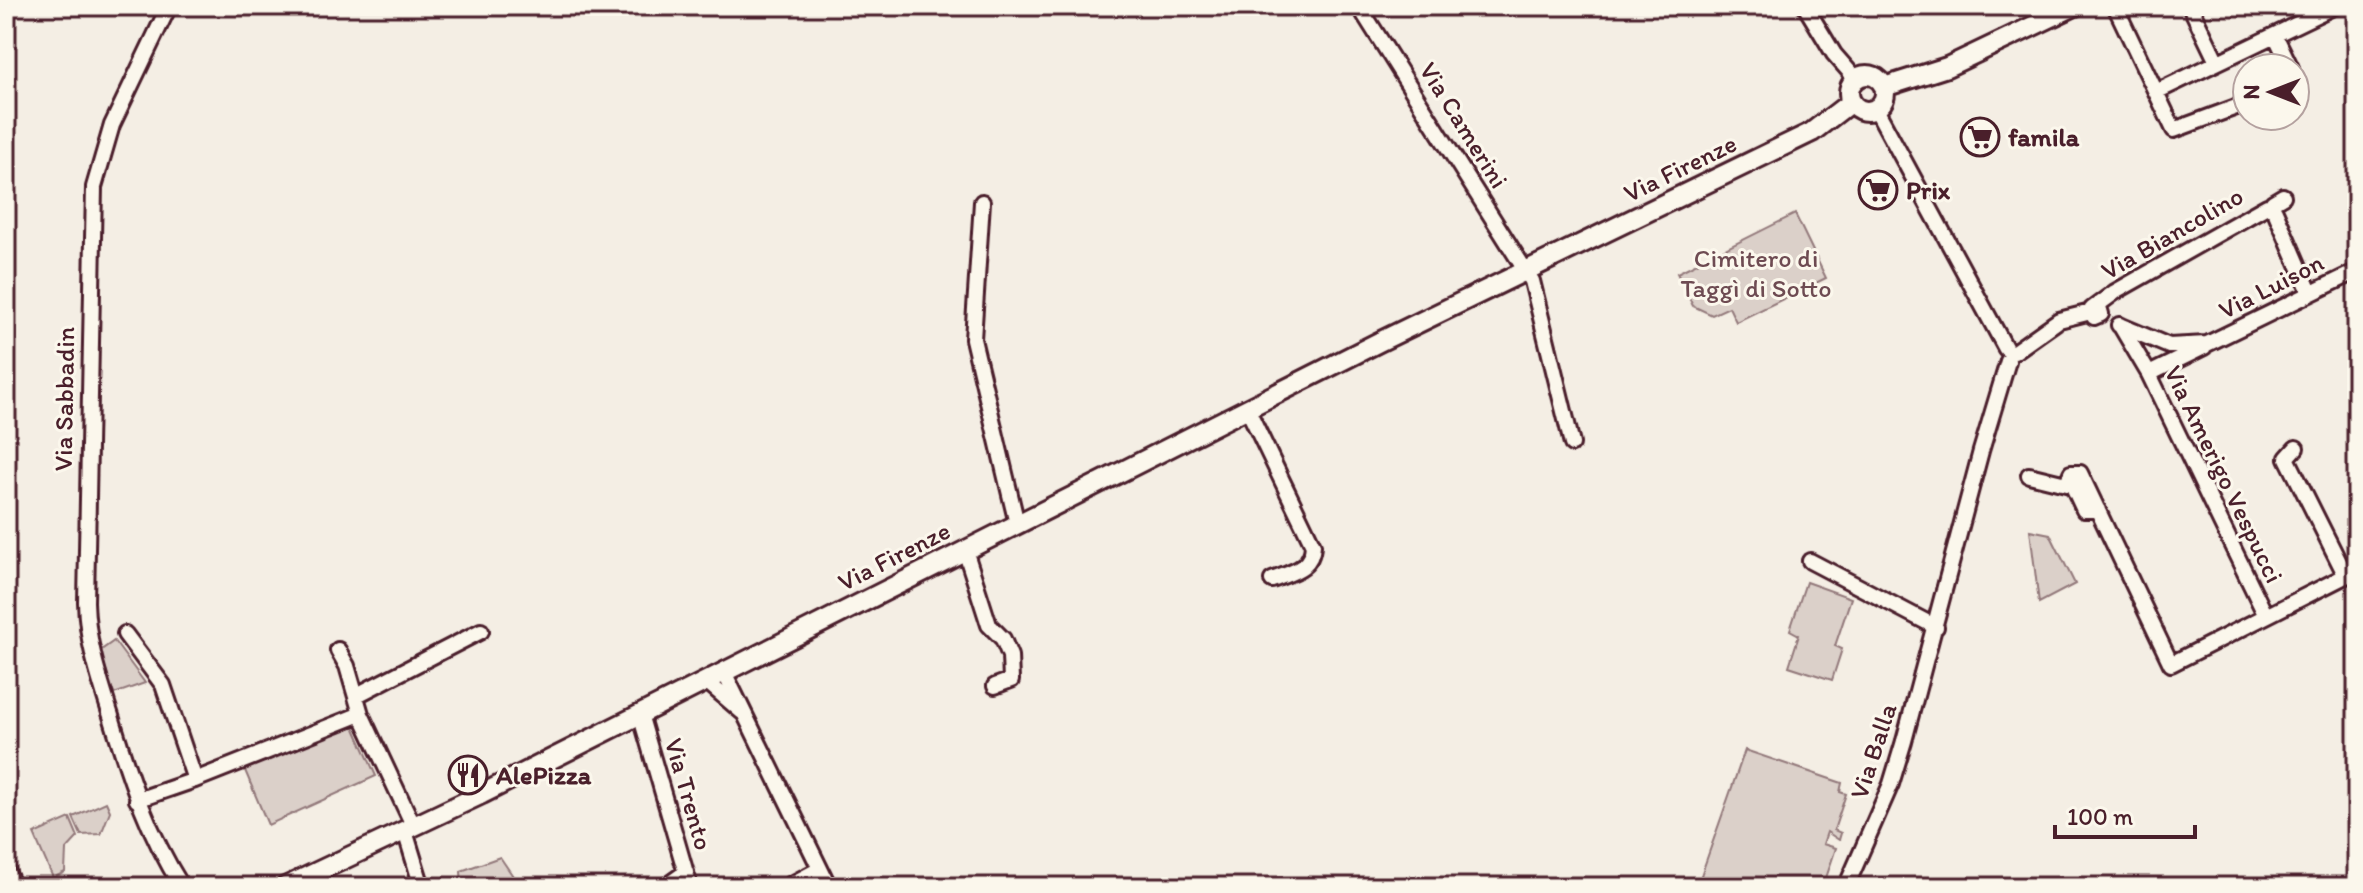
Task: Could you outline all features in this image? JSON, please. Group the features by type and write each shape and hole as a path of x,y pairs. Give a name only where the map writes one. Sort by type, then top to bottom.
{"main road":[{"path":"1884,87 1947,67 2075,6"},
{"path":"1873,75 1884,87 1884,99 1876,109 1859,110 1851,102 1848,91 1855,78 1873,75"},
{"name":"Via Firenze","path":"285,887 314,881 409,829 1247,408 1812,132 1851,102"}],"street":[{"name":"Via Sabbadin","path":"169,6 112,125 94,187 86,623 94,661 137,800 151,836 182,887"},
{"name":"Via Camerini","path":"1359,6 1526,271"},
{"path":"1805,6 1829,47 1855,78"},
{"path":"2115,6 2174,130 2231,109"},
{"path":"2190,6 2217,62"},
{"path":"2156,92 2335,6"},
{"path":"2275,35 2283,52"},
{"path":"1876,109 2010,354 2059,320 2097,311"},
{"name":"Via Biancolino","path":"2283,196 2273,202 2272,208 2310,292"},
{"path":"982,202 973,339 1017,524"},
{"name":"Via Biancolino","path":"2097,311 2115,292 2267,206 2272,208"},
{"path":"1526,271 1534,288 1572,444"},
{"name":"Via Luison","path":"2149,374 2197,353 2207,344 2357,271"},
{"name":"Via Luison","path":"2097,311 2120,325 2177,347 2207,344"},
{"name":"Via Amerigo Vespucci","path":"2120,325 2139,354 2265,614"},
{"name":"Via Amerigo Vespucci","path":"2139,354 2139,343 2145,336"},
{"path":"2163,368 2176,357 2177,347"},
{"name":"Via Balla","path":"1846,887 1891,784 2010,354"},
{"path":"1247,408 1313,545 1312,558 1307,566 1272,580"},
{"path":"2029,475 2066,484 2071,482 2071,473 2080,473 2171,664 2351,573 2287,458 2296,448"},
{"path":"965,550 989,625 1003,639 1010,656 1011,680 995,686"},
{"path":"1810,561 1936,627"},
{"path":"357,695 481,631"},
{"path":"125,634 163,685 195,780"},
{"path":"338,650 409,829 422,887"},
{"path":"724,672 829,887"},
{"path":"706,681 742,712"},
{"path":"137,800 361,714"},
{"name":"Via Trento","path":"640,714 690,887"},
{"path":"6,869 14,887"},
{"path":"786,887 820,869"},
{"path":"665,887 686,872"}],"green space":[{"name":"Cimitero di Taggì di Sotto","path":"1795,214 1826,278 1736,322 1729,307 1712,315 1693,306 1677,273"},
{"path":"2030,530 2050,534 2075,584 2039,603"},
{"path":"1806,582 1851,598 1835,646 1842,649 1832,680 1789,666 1799,635 1790,630"},
{"path":"114,641 145,683 114,694 100,651"},
{"path":"353,724 376,776 268,825 244,768"},
{"path":"1745,750 1842,783 1840,792 1846,794 1834,830 1841,833 1839,840 1827,832 1823,844 1836,848 1823,887 1697,887"},
{"path":"106,802 110,811 101,834 81,835 73,817"},
{"path":"70,818 78,837 66,850 65,872 53,878 34,834"},
{"path":"500,857 519,885 462,887 461,871"}],"place":[{"name":"famila","path":"1980,137"},
{"name":"Prix","path":"1878,190"},
{"name":"AlePizza","path":"468,775"}]}
